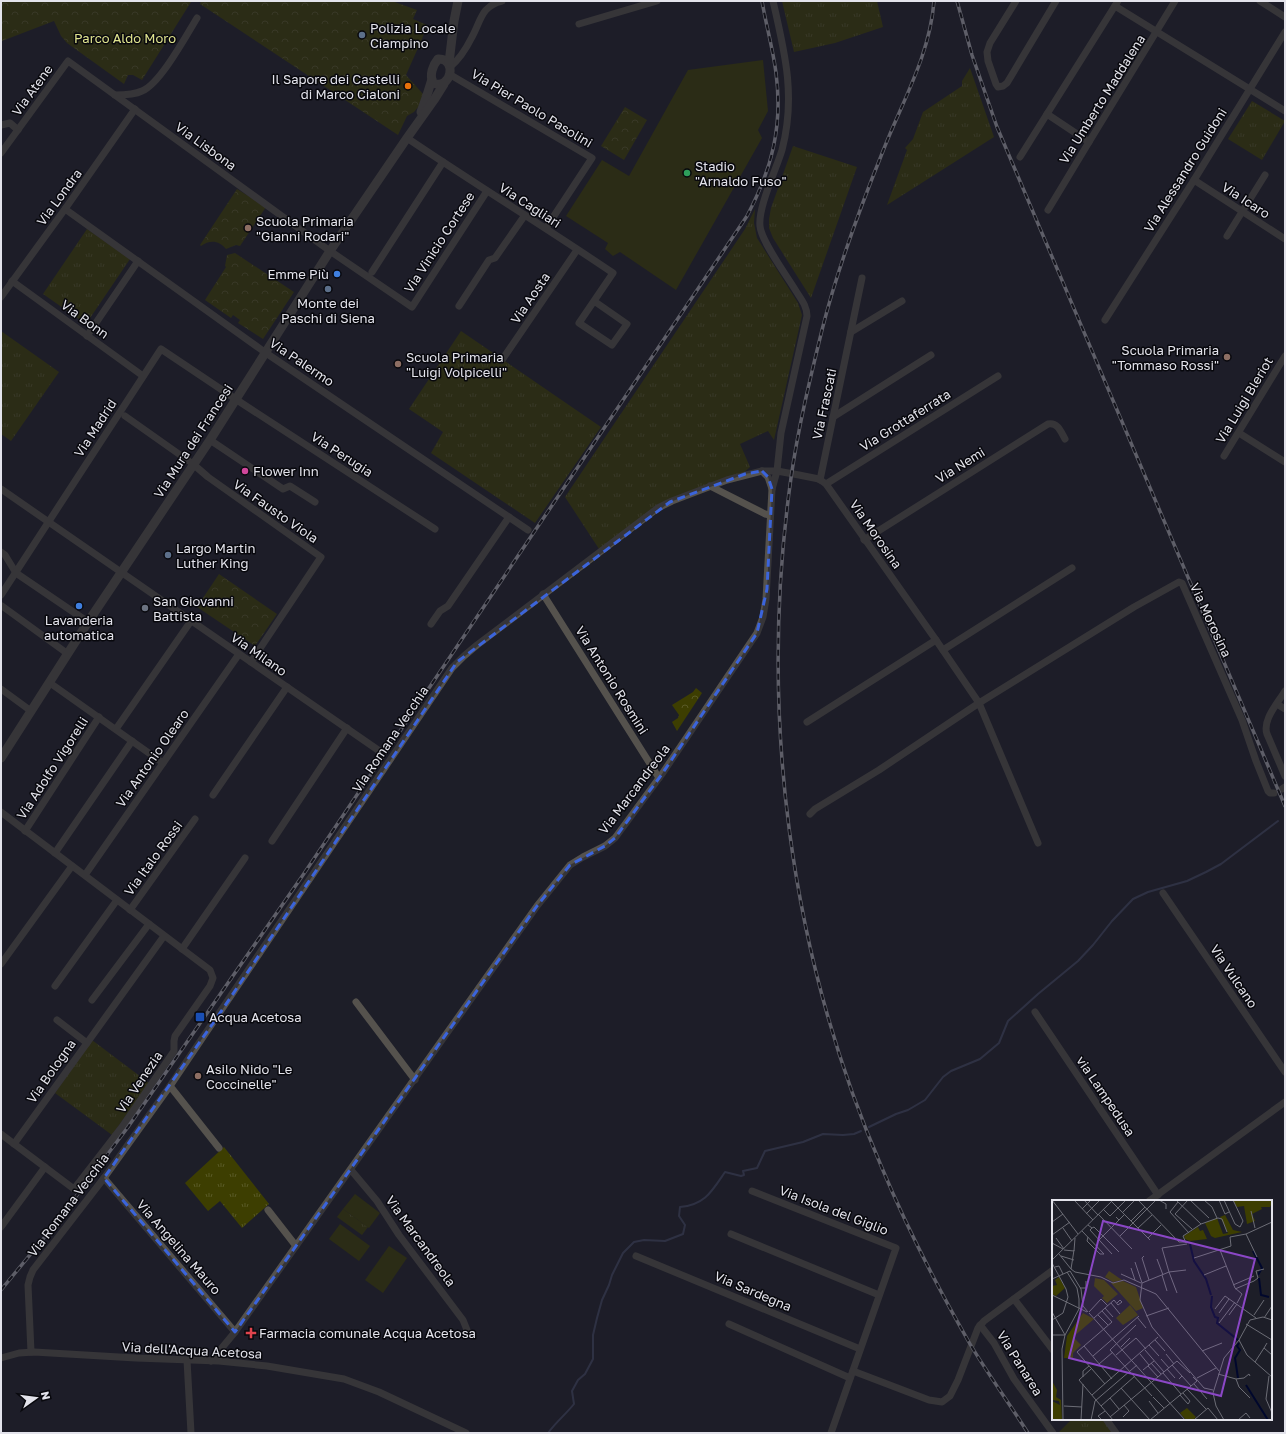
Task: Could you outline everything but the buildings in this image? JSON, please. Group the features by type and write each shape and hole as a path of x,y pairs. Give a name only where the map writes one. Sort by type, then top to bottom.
{"street":[{"path":"449,68 454,21 458,1"},
{"name":"Via Mura dei Francesi","path":"1,758 88,622 210,440 330,251 434,100 448,78 449,68 461,57 485,11 492,4 502,1"},
{"path":"579,24 658,1"},
{"name":"Via Marcandreola","path":"211,1360 235,1332 537,906 564,872 575,861 597,851 610,842 659,778 718,689 750,645 761,624 767,595 772,489 780,471 778,452 783,419 807,316 804,303 765,242 760,228 762,211 783,145 787,128 789,105 789,82 786,62 773,1"},
{"path":"1016,1 990,43 987,52 988,61 996,84 1000,87 1007,83 1056,1"},
{"name":"Via Umberto Maddalena","path":"1048,210 1175,1"},
{"path":"1260,1 1285,17"},
{"path":"1020,157 1117,4 1157,32 1285,111"},
{"path":"115,95 135,94 147,89 158,79 197,18"},
{"name":"Via Mura dei Francesi","path":"407,138 422,109 432,79 433,69 446,44 454,21"},
{"name":"Via Alessandro Guidoni","path":"1105,320 1194,180 1285,32"},
{"path":"438,59 446,60 449,68"},
{"name":"Via Lisbona","path":"68,61 330,251 412,307"},
{"name":"Via Atene","path":"1,154 68,61"},
{"name":"Via Pier Paolo Pasolini","path":"449,68 592,158 546,228"},
{"path":"432,79 433,83 444,84"},
{"name":"Via Londra","path":"1,297 135,109"},
{"path":"1047,114 1088,142"},
{"path":"1,125 10,123 18,130"},
{"name":"Via Cagliari","path":"407,138 613,273 579,323 612,345 626,324 594,301"},
{"path":"372,272 443,162"},
{"path":"1227,236 1265,175"},
{"name":"Via Icaro","path":"1194,180 1285,239"},
{"name":"Via Vinicio Cortese","path":"412,307 487,191"},
{"name":"Via Palermo","path":"65,209 266,353 528,530"},
{"path":"459,306 490,260 495,258 525,215"},
{"name":"Via Aosta","path":"502,360 577,250"},
{"path":"87,336 138,261"},
{"name":"Via Frascati","path":"823,482 833,417 862,278"},
{"name":"Via Bonn","path":"12,281 143,376"},
{"path":"851,332 902,302"},
{"name":"Via Madrid","path":"1,596 160,349 235,399"},
{"path":"833,417 931,355"},
{"name":"Via Luigi Bleriot","path":"1224,456 1285,356"},
{"name":"Via Grottaferrata","path":"823,482 998,376"},
{"name":"Via Perugia","path":"235,399 435,529"},
{"path":"125,416 193,464"},
{"name":"Via Nemi","path":"864,540 1048,424 1052,423 1056,425 1065,439"},
{"path":"1238,433 1285,462"},
{"path":"210,440 283,489 290,486 315,502"},
{"name":"Via Fausto Viola","path":"193,464 208,477 321,557 251,662"},
{"path":"762,471 768,477 772,489"},
{"name":"Via Romana Vecchia","path":"31,1352 28,1285 30,1277 37,1265 104,1178 170,1086 452,668 470,650 663,505 736,477 762,471 780,471"},
{"path":"780,471 823,482"},
{"name":"Via Morosina","path":"823,482 936,640 979,703 1038,844"},
{"path":"710,486 764,514 770,515"},
{"name":"Via Milano","path":"1,489 378,750"},
{"path":"431,624 440,611 448,606 509,517"},
{"path":"2,556 16,573 88,622"},
{"path":"943,650 1072,568"},
{"name":"Via Morosina","path":"810,814 815,809 879,770 979,703 1134,607 1180,582 1184,586 1242,720 1268,791 1270,793 1274,793"},
{"name":"Via Antonio Rosmini","path":"543,594 659,778"},
{"path":"2,606 68,654"},
{"path":"116,729 191,621"},
{"path":"807,722 936,640"},
{"name":"Via Antonio Olearo","path":"85,876 239,654"},
{"path":"50,683 163,763"},
{"path":"213,795 287,687"},
{"path":"1,689 31,712"},
{"path":"1285,691 1267,720 1266,730 1285,776"},
{"path":"1277,704 1285,709"},
{"name":"Via Adolfo Vigorelli","path":"25,831 99,717"},
{"path":"272,841 347,728"},
{"path":"55,853 132,741"},
{"name":"Via Venezia","path":"1,812 210,970 213,974 213,982 175,1036 174,1051 122,1127 74,1189 45,1167"},
{"name":"Via Italo Rossi","path":"130,910 195,819"},
{"path":"182,949 245,858"},
{"path":"1,964 72,866"},
{"name":"Via Vulcano","path":"1162,893 1285,1072"},
{"path":"55,986 117,900"},
{"path":"92,1000 149,924"},
{"path":"87,1043 164,936"},
{"path":"356,1002 415,1080"},
{"name":"via Lampedusa","path":"1035,1012 1158,1195"},
{"name":"Via Bologna","path":"14,1144 87,1043 57,1020"},
{"path":"170,1086 219,1148"},
{"path":"1150,1200 1285,1102"},
{"path":"1,1134 45,1167 1,1227"},
{"name":"Via Marcandreola","path":"351,1170 377,1201 399,1235 463,1320 467,1330"},
{"name":"Via Angelina Mauro","path":"104,1178 235,1332"},
{"name":"Via Isola del Giglio","path":"752,1192 896,1248 831,1433"},
{"path":"268,1210 296,1246"},
{"path":"731,1234 879,1295"},
{"name":"Via Sardegna","path":"636,1256 860,1349"},
{"path":"729,1324 851,1374 929,1400 936,1402 944,1401 950,1396 958,1380 980,1324 1052,1271"},
{"path":"1014,1299 1052,1349"},
{"name":"Via Panarea","path":"980,1324 994,1343 1014,1379 1053,1433"},
{"name":"Via dell'Acqua Acetosa","path":"1,1358 13,1354 31,1352 136,1358 211,1360 267,1366 344,1379 378,1392 466,1433"},
{"path":"187,1360 191,1433"},
{"path":"1107,1420 1116,1433"}],"highlighted area":[{"path":"762,471 768,477 772,489 767,589 757,633 662,774 615,838 605,846 570,865 537,906 235,1332 104,1178 216,1019 457,662 670,502 745,474"}],"green space":[{"name":"Parco Aldo Moro","path":"1,1 191,2 142,80 133,75 128,75 124,84 67,43 61,36 54,21 2,41"},
{"name":"Parco Aldo Moro","path":"201,1 392,1 417,10 413,19 427,25 406,75 423,94 419,106 414,112 407,116 398,135 200,4"},
{"path":"782,1 877,1 883,27 835,43 794,52"},
{"name":"Stadio \"Arnaldo Fuso\"","path":"763,60 768,111 758,130 762,138 676,290 620,252 613,256 605,249 608,243 566,216 602,160 629,176 688,70"},
{"path":"970,68 994,137 887,205 907,150 905,148 913,139 923,112 962,86 962,81"},
{"path":"1252,101 1285,121 1262,160 1228,139"},
{"path":"625,107 647,120 624,160 601,146"},
{"path":"793,146 857,167 811,298 773,238 769,228 771,208"},
{"path":"237,189 266,207 240,246 236,245 226,249 221,244 208,242 201,246 200,245"},
{"path":"755,209 754,223 757,238 798,303 802,315 774,440 768,431 740,444 750,467 740,476 663,505 601,552 565,497 745,229"},
{"path":"87,229 130,259 86,324 43,294"},
{"path":"235,253 294,292 263,339 238,323 240,320 233,315 231,318 205,300 226,267 227,255"},
{"path":"1,331 59,372 11,441 1,434"},
{"path":"461,331 601,427 535,523 431,453 443,432 409,409"},
{"path":"219,574 277,614 255,646 197,607"},
{"path":"696,688 702,693 677,731 672,722 678,718 679,715 672,705 693,692"},
{"path":"92,1040 149,1083 112,1135 55,1093"},
{"path":"224,1147 269,1204 242,1228 220,1201 208,1211 185,1183"},
{"path":"355,1194 380,1213 369,1228 343,1209"},
{"path":"343,1209 368,1227 362,1235 337,1217"},
{"path":"340,1224 370,1246 359,1261 329,1239"},
{"path":"389,1246 407,1258 383,1293 365,1280"},
{"path":"1071,1420 1104,1420 1112,1433 1058,1433"}],"waterway":[{"path":"869,1127 908,1110 925,1100 943,1077 951,1071 980,1059 999,1043 1008,1021 1078,961 1133,899 1148,892 1187,881 1221,864 1278,821"},
{"path":"548,1433 574,1404 572,1391 578,1380 585,1374 593,1359 593,1335 602,1300 623,1253 634,1242 644,1240 665,1241 683,1234 685,1225 679,1216 680,1207 689,1206 702,1200 712,1191 725,1172 741,1176 744,1175 743,1171 757,1168 765,1151 803,1142 823,1134 843,1135 854,1134 861,1131"}],"railway":[{"path":"1,1290 53,1227 128,1127 303,875 747,216 756,199 769,164 774,147 778,111 778,92 775,64 762,1"},
{"path":"934,1 927,40 921,59 866,195 828,307 801,422 791,478 782,566 778,654 781,742 789,830 804,917 824,1002 850,1086 882,1168 923,1258 970,1344 1028,1433"},
{"path":"957,1 972,55 997,127 1285,806"}],"place":[{"name":"Polizia Locale Ciampino","path":"362,35"},
{"name":"Il Sapore dei Castelli di Marco Cialoni","path":"408,86"},
{"name":"Stadio \"Arnaldo Fuso\"","path":"687,173"},
{"name":"Scuola Primaria \"Gianni Rodari\"","path":"248,228"},
{"name":"Emme Più","path":"337,274"},
{"name":"Monte dei Paschi di Siena","path":"328,289"},
{"name":"Scuola Primaria \"Tommaso Rossi\"","path":"1227,357"},
{"name":"Scuola Primaria \"Luigi Volpicelli\"","path":"398,364"},
{"name":"Flower Inn","path":"245,471"},
{"name":"Largo Martin Luther King","path":"168,555"},
{"name":"Lavanderia automatica","path":"79,606"},
{"name":"San Giovanni Battista","path":"145,608"},
{"name":"Acqua Acetosa","path":"200,1017"},
{"name":"Asilo Nido \"Le Coccinelle\"","path":"198,1076"},
{"name":"Farmacia comunale Acqua Acetosa","path":"251,1333"}]}
